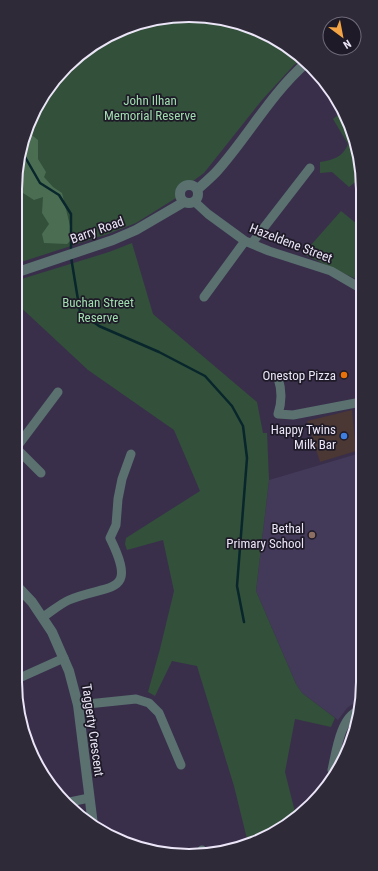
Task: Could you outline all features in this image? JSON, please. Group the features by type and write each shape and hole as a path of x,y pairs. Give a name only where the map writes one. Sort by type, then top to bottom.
{"street":[{"path":"198,189 217,171 270,100 302,66"},
{"path":"204,297 310,168"},
{"path":"190,185 198,189 199,194 195,202 190,204 184,202 180,194 184,186 190,185"},
{"name":"Barry Road","path":"22,270 113,240 136,230 184,202"},
{"name":"Hazeldene Street","path":"195,202 208,214 248,242 269,251 331,271 356,286"},
{"path":"278,378 282,404 278,414 293,415 356,403"},
{"path":"22,440 58,392"},
{"path":"22,454 41,474"},
{"path":"43,617 68,600 110,588 116,584 121,577 122,571 120,563 110,538 116,525 118,499 122,479 131,454"},
{"name":"Taggerty Crescent","path":"22,591 32,602 52,632 64,658 72,681 78,705 92,818"},
{"path":"22,677 64,658"},
{"path":"78,705 136,699 149,703 159,713 181,765"},
{"path":"332,768 339,741 346,721 353,713"},
{"path":"72,801 89,798"}],"shaded area":[{"path":"352,410 356,451 320,462 307,421"},
{"name":"Bethal Primary School","path":"356,454 356,693 355,703 347,708 338,720 302,693 296,684 256,591 269,480"}],"green space":[{"name":"John Ilhan Memorial Reserve","path":"178,22 211,23 243,31 272,44 298,62 262,100 204,173 193,181 183,183 179,187 176,198 136,223 108,234 22,262 22,178 25,156 31,135 39,115 50,96 63,79 79,63 96,50 115,39 156,25"},
{"path":"339,114 353,156 356,182 349,187 332,172 320,173 320,162 337,157 343,152 348,144 333,119"},
{"path":"31,135 38,140 38,159 46,172 44,177 53,187 62,193 73,238 67,244 44,243 42,234 49,224 42,213 43,197 34,200 22,192 23,167"},
{"path":"341,211 356,223 356,279 303,254"},
{"name":"Buchan Street Reserve","path":"132,243 153,314 257,402 263,433 267,433 269,480 256,591 296,684 302,693 335,718 331,727 295,719 285,772 295,811 272,827 247,838 234,786 197,666 172,661 155,696 148,692 174,591 163,540 127,550 125,544 126,538 200,491 174,430 88,370 22,309 22,279 109,252"}],"waterway":[{"path":"25,157 40,183 59,195 71,214 71,252"},
{"path":"71,257 80,312 99,326 159,352 205,376 232,406 243,426 247,458 237,586 244,622"}],"place":[{"name":"Onestop Pizza","path":"344,375"},
{"name":"Happy Twins Milk Bar","path":"344,436"},
{"name":"Bethal Primary School","path":"312,535"}]}
